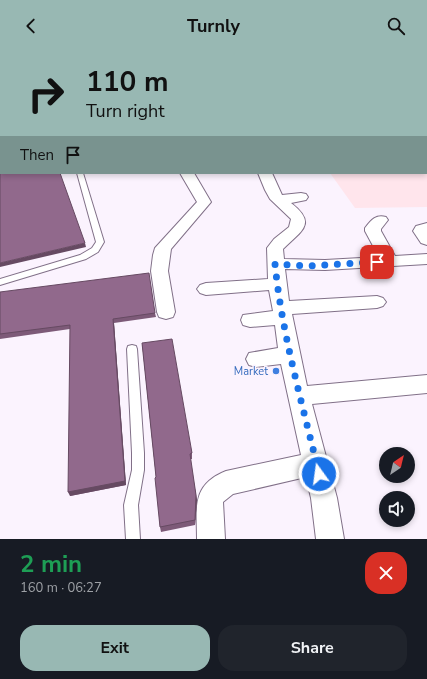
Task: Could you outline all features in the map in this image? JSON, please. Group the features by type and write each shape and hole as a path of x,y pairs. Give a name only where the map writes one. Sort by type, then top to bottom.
{"street":[{"path":"166,312 159,263 160,254 163,248 204,202 188,174"},
{"path":"265,174 273,192 279,200 296,214 298,224 295,231 275,248 277,284 299,396 324,498 330,539"},
{"path":"279,200 302,197"},
{"path":"381,220 373,228 373,232 390,261"},
{"path":"427,228 421,229 421,231 427,240"},
{"path":"275,264 310,266 427,259"},
{"path":"206,289 277,284"},
{"path":"250,320 282,313 377,302"},
{"path":"256,358 290,355"},
{"path":"299,396 427,384"},
{"path":"211,539 210,501 214,493 226,483 316,463"}],"lane":[{"path":"0,282 83,257 95,250 100,242 80,174"},
{"path":"132,349 138,453 138,470 131,505 131,520 134,539"}],"shaded area":[{"path":"331,174 427,174 427,207 355,208"}],"building":[{"path":"0,174 60,174 85,243 0,263"},
{"path":"149,273 155,313 113,319 125,481 68,492 70,325 0,334 0,292"},
{"path":"172,339 192,453 190,454 196,495 195,520 160,527 142,343"}],"place":[{"name":"Market","path":"276,371"}],"route":[{"path":"319,474 295,381 277,284 275,264 310,266 377,262"}]}
